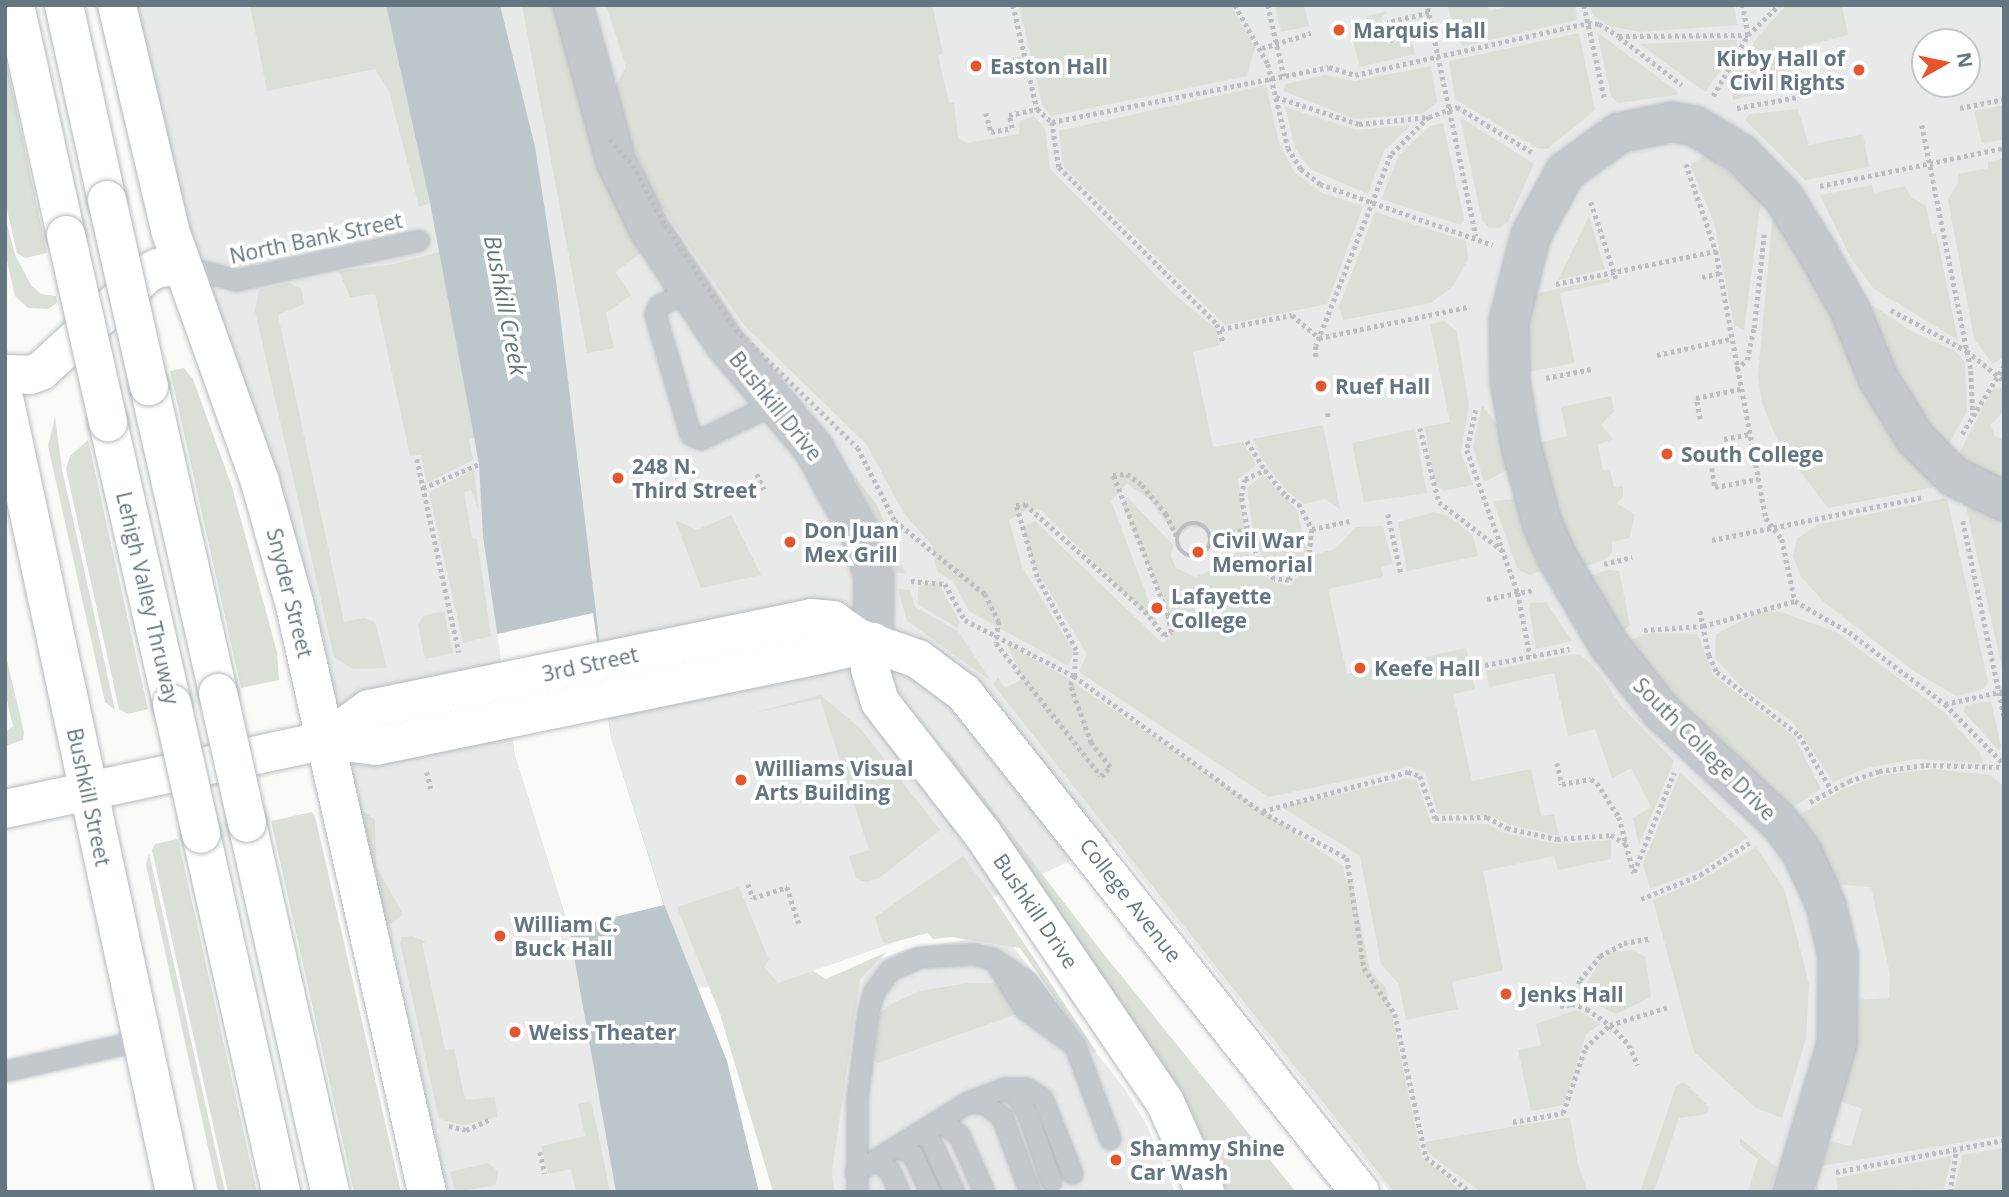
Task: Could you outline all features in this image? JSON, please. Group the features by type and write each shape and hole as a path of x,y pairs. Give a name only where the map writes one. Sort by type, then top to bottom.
{"main road":[{"name":"Lehigh Valley Thruway","path":"15,5 281,1192"},
{"path":"64,5 330,1192"},
{"name":"Snyder Street","path":"117,5 182,266 279,545 326,740 427,1192"},
{"path":"5,374 30,375 41,371 148,273 182,266"},
{"name":"Bushkill Street","path":"5,402 87,792 176,1192"},
{"name":"3rd Street","path":"326,740 369,709 811,618 833,620 866,640"},
{"name":"3rd Street","path":"5,809 326,740 376,746 845,649 866,640"},
{"name":"Bushkill Drive","path":"866,640 870,669 880,702 982,833 1165,1101 1205,1192"},
{"name":"College Avenue","path":"866,640 918,659 964,693 1360,1192"}],"street":[{"name":"Bushkill Drive","path":"573,5 610,139 634,200 688,290 773,404 814,449 863,539 874,578 866,640"},
{"name":"South College Drive","path":"1793,1192 1837,1043 1838,955 1826,905 1802,852 1779,822 1661,711 1609,645 1558,559 1542,523 1521,446 1507,347 1513,299 1531,235 1565,172 1619,133 1672,122 1695,126 1741,154 1784,198 1818,253 1850,310 1878,378 1916,439 1954,477 2004,501"}],"lane":[{"name":"North Bank Street","path":"182,266 236,280 419,240"},
{"path":"688,290 658,306 655,314 691,434 701,439 773,404"},
{"path":"856,1182 864,1034 881,980 904,962 936,954 974,954 994,959 1028,982 1075,1046 1110,1139"},
{"path":"5,1071 141,1040"},
{"path":"856,1182 876,1159 968,1102 1005,1088 1026,1088 1042,1098 1072,1173"},
{"path":"1005,1088 1018,1097 1028,1114 1051,1181"},
{"path":"968,1102 986,1104 1002,1117 1029,1190"},
{"path":"923,1130 944,1123 959,1135 984,1192"},
{"path":"923,1130 954,1192"},
{"path":"898,1146 913,1155 930,1192"},
{"path":"876,1159 890,1171 899,1192"}],"path":[{"path":"1013,5 1037,109 1052,122 1059,167 1222,329 1224,344"},
{"path":"1235,5 1262,48 1272,78 1288,148 1301,169 1320,184 1372,204 1476,236 1499,250"},
{"path":"1268,5 1283,76"},
{"path":"1584,5 1608,113"},
{"path":"1742,5 1748,35"},
{"path":"1709,103 1748,35 1779,5"},
{"path":"1433,30 1391,40 1387,23 1428,10 1433,30 1476,236"},
{"path":"1052,122 1329,67 1355,75 1588,23 1599,24 1619,36 1693,93"},
{"path":"1262,48 1276,41 1311,33"},
{"path":"1619,36 1748,35"},
{"path":"1012,61 1026,58"},
{"path":"1276,97 1359,124 1429,117"},
{"path":"1734,108 1798,97"},
{"path":"1961,108 2004,99"},
{"path":"1316,359 1319,338 1391,155 1429,117 1449,107 1460,108 1546,160"},
{"path":"986,113 990,132 1012,128 1009,114 1037,109"},
{"path":"1922,125 1967,351 1973,415"},
{"path":"610,139 633,165 665,225 736,329 858,448 895,521 985,594 999,621 996,643 999,649 1101,776 1110,767 1091,743 1070,685 1074,676 1076,650 1037,577 1016,505 1025,504 1145,611 1164,635 1171,632 1168,616 1113,475 1127,474 1142,485 1166,513 1180,551 1195,558 1209,550 1212,539 1206,528 1196,523 1184,526 1177,537"},
{"path":"1815,187 2004,148"},
{"path":"1682,157 1716,251 1730,339 1766,518 1776,527 1794,601"},
{"path":"1587,190 1617,281"},
{"path":"1736,369 1746,360 1754,328 1764,233"},
{"path":"1551,285 1716,251"},
{"path":"1702,277 1720,273"},
{"path":"1319,338 1467,307"},
{"path":"1888,308 1967,351 2004,381"},
{"path":"1222,329 1292,315 1319,338"},
{"path":"1657,355 1730,339"},
{"path":"1955,445 1996,374 2004,366"},
{"path":"1576,372 1592,369"},
{"path":"1700,419 1696,398 1740,389"},
{"path":"1477,406 1466,450 1518,593 1530,656"},
{"path":"1420,428 1439,502 1504,551"},
{"path":"1724,439 1749,434"},
{"path":"1247,441 1286,496 1299,504 1312,529 1309,556 1289,580 1274,579 1261,566 1247,529 1242,487 1250,474 1265,470"},
{"path":"417,459 460,657"},
{"path":"424,488 479,464"},
{"path":"1712,468 1715,487 1758,479"},
{"path":"757,474 764,489"},
{"path":"1712,540 1934,495"},
{"path":"1961,511 2004,716"},
{"path":"1388,514 1401,573"},
{"path":"1312,529 1349,522"},
{"path":"1212,539 1247,529"},
{"path":"1617,560 1632,556"},
{"path":"911,581 945,584 965,620 999,635 1074,676 1262,811 1347,858 1364,968 1395,1014 1426,1157 1471,1192"},
{"path":"1487,599 1527,591"},
{"path":"1631,633 1703,626 1794,601 1849,632 1945,704 2004,766"},
{"path":"1700,611 1717,671 1800,735 1831,789"},
{"path":"1485,665 1568,650"},
{"path":"1945,704 2001,692"},
{"path":"1557,763 1562,785 1591,779 1597,783 1619,817 1634,873 1672,780"},
{"path":"426,765 431,789"},
{"path":"1808,803 1831,789 1879,771 1913,765 2004,766"},
{"path":"1262,811 1408,772 1420,776 1436,818 1487,817 1507,828 1557,839 1611,835 1626,844"},
{"path":"1641,899 1700,875 1757,838"},
{"path":"748,884 753,898 787,887 799,923"},
{"path":"1572,1004 1580,980 1600,956 1624,943 1651,938"},
{"path":"1560,1006 1572,1004 1610,1025 1629,1045 1638,1065"},
{"path":"1513,1122 1563,1113 1584,1048 1610,1025 1668,1007"},
{"path":"440,1124 466,1130 491,1119"},
{"path":"1830,1174 2004,1140"},
{"path":"1950,1192 1956,1150"},
{"path":"540,1152 545,1173"}],"shaded area":[{"name":"Lafayette College","path":"131,5 2004,5 2004,1192 1390,1192 1112,841 907,938 776,984 656,989 716,1192 442,1192"},
{"path":"250,5 386,5 430,203 419,207 389,91 375,69 267,91"},
{"path":"522,5 556,5 649,247 615,272 631,295 606,313 614,348 587,353"},
{"path":"606,5 932,5 943,53 938,55 949,103 954,102 958,138 967,143 1019,134 1020,121 1034,116 1045,128 1050,169 1176,296 1216,329 1220,345 1193,352 1213,447 1243,442 1256,465 1238,479 1245,534 1220,538 1211,529 1191,527 1177,537 1149,499 1127,483 1111,501 1158,626 1041,510 1030,508 1009,520 1022,567 1074,652 1068,666 969,611 953,581 937,571 932,545 903,512 867,445 744,325 654,196 611,94 626,67"},
{"path":"1019,5 1230,5 1255,47 1247,76 1051,116 1042,104"},
{"path":"1275,5 1304,5 1309,26 1281,32"},
{"path":"1448,5 1487,5 1489,11 1515,5 1575,5 1577,20 1463,46 1454,37"},
{"path":"1589,5 1734,5 1737,25 1640,32 1610,26 1593,15"},
{"path":"1787,5 1842,5 1848,35 1786,51 1793,86 1733,100 1731,79 1759,35"},
{"path":"1386,12 1381,18 1387,44 1411,39 1415,54 1360,67 1353,41 1370,37 1366,16"},
{"path":"1597,32 1678,92 1676,95 1618,103 1611,96"},
{"path":"1579,33 1595,110 1547,149 1537,148 1455,99 1449,61"},
{"path":"1737,40 1737,47 1705,92 1640,44"},
{"path":"5,56 47,253 25,258 17,253 5,201"},
{"path":"1431,66 1437,102 1424,113 1355,119 1283,91 1286,84 1325,75 1355,81"},
{"path":"1266,85 1279,143 1295,173 1322,193 1363,206 1327,304 1225,325 1063,166 1059,131"},
{"path":"2004,105 2004,140 1982,143 1974,111"},
{"path":"1285,107 1356,130 1411,125 1384,151 1368,194 1310,169 1295,148"},
{"path":"1798,109 1809,145 1863,134 1869,167 1805,180 1745,120 1750,114"},
{"path":"1460,117 1534,164 1508,222 1499,228 1489,228 1482,220"},
{"path":"1443,123 1464,219 1461,225 1381,199 1399,155 1430,126"},
{"path":"1707,154 1761,199 1744,330 1734,326 1714,222 1690,165"},
{"path":"2004,158 2004,357 1993,364 1974,339 1948,199 1958,183 1958,174 1988,168 1988,162"},
{"path":"1872,185 1874,193 1905,186 1911,197 1926,206 1932,234 1936,233 1958,340 1874,289 1850,257 1820,195"},
{"path":"1375,212 1466,241 1468,259 1453,286 1431,303 1343,320 1339,307"},
{"path":"1773,213 1940,486 1828,508 1778,442 1762,403 1758,375"},
{"path":"5,215 15,255 31,285 41,294 56,296 57,303 48,309 28,308 15,296 5,253"},
{"path":"1589,216 1605,269 1558,280"},
{"path":"440,252 474,438 469,439 473,460 427,483 421,455 410,456 375,294 350,297 339,271 395,264"},
{"path":"1609,278 1609,282 1560,293 1575,363 1523,373 1524,296"},
{"path":"289,283 301,288 304,304 278,315 344,622 364,618 375,622 387,668 353,669 334,657 255,311 259,290"},
{"path":"1860,297 1911,331 1955,351 1965,362 1967,411 1945,451 1905,396"},
{"path":"1445,321 1457,332 1469,405 1461,452 1473,485 1443,491 1436,485 1424,427 1450,422 1430,324"},
{"path":"184,368 193,379 232,487 277,652 279,680 241,688 170,371"},
{"path":"2004,388 2004,411 1991,425 1994,435 2004,441 2004,478 1990,480 1956,460 1993,389"},
{"path":"1611,396 1614,411 1601,425 1613,439 1598,445 1603,470 1610,469 1614,487 1623,486 1623,497 1617,503 1635,515 1629,538 1612,542 1612,553 1604,560 1580,568 1567,542 1538,443 1567,436 1561,407"},
{"path":"1482,405 1498,426 1509,469 1484,482 1473,447"},
{"path":"55,417 62,469 115,710 105,702 48,446"},
{"path":"1323,425 1340,509 1325,499 1305,504 1289,493 1262,459 1253,439"},
{"path":"1415,429 1427,493 1364,502 1352,443"},
{"path":"88,440 148,709 128,714 119,709 66,469 70,456"},
{"path":"846,465 877,505 905,573 895,573 876,519"},
{"path":"474,470 479,512 471,490 464,492 472,538 477,539 491,636 463,643 429,492"},
{"path":"1263,475 1297,510 1307,552 1288,575 1277,574 1264,563 1253,532 1247,488"},
{"path":"1127,497 1173,545 1171,556 1176,568 1195,577 1218,567 1223,555 1248,551 1255,569 1275,583 1291,585 1313,555 1335,549 1356,527 1383,526 1393,564 1381,567 1383,577 1328,589 1347,674 1466,648 1475,689 1453,694 1472,781 1531,769 1541,816 1554,814 1559,836 1507,824 1489,815 1438,814 1425,772 1409,767 1269,797 1079,672 1087,654 1032,562 1023,527 1035,521 1162,643 1170,639 1169,613 1122,503"},
{"path":"1947,498 1988,682 1983,689 1956,696 1914,671 1825,603 1801,577 1793,556 1797,539 1817,525"},
{"path":"1516,499 1538,551 1534,554 1541,571 1530,575 1518,570 1493,501"},
{"path":"1968,505 2004,515 2004,677 1967,511"},
{"path":"1434,512 1449,516 1473,536 1478,556 1407,571 1398,522"},
{"path":"731,515 761,575 701,588 675,520 697,530"},
{"path":"1609,570 1619,571 1630,625 1619,635 1584,577"},
{"path":"938,583 960,622 957,628 918,604 918,586"},
{"path":"898,589 910,590 915,607 958,631 991,681 907,621"},
{"path":"1546,602 1572,641 1536,649 1529,608 1531,603"},
{"path":"444,611 453,653 425,659 418,624 423,616"},
{"path":"1760,612 1781,612 1836,632 1944,712 1980,753 1983,763 1915,759 1867,768 1833,782 1793,722 1743,688 1715,658 1716,634"},
{"path":"1648,633 1698,634 1713,675 1794,736 1821,789 1784,813 1624,643"},
{"path":"1007,644 1067,678 1343,866 1346,882 1352,882 1370,970 1386,988 1422,1157 1462,1192 1394,1192 993,684 998,677 1005,688 1023,679"},
{"path":"5,652 24,732 23,740 5,746 5,733 13,726 5,692"},
{"path":"1573,654 1581,655 1599,672 1621,706 1674,761 1639,845 1633,818 1651,807 1631,768 1612,778 1595,729 1568,736 1554,673 1489,687 1486,671"},
{"path":"820,695 860,728 940,830 879,878 867,882 856,879 849,856 869,850 820,699 753,713"},
{"path":"1991,701 2001,746 1999,751 1963,711 1966,705"},
{"path":"948,751 1098,947 1296,1192 1227,1192 1191,1111 1173,1093 1068,930 946,755"},
{"path":"1934,769 1989,775 2004,786 2004,1135 1822,1166 1830,1141 1851,1146 1862,1109 1835,1099 1856,1000 1889,998 1890,974 1871,887 1831,884 1790,820 1845,788 1883,775"},
{"path":"1680,772 1748,837 1702,869 1650,889 1643,864"},
{"path":"1409,778 1417,781 1431,823 1487,824 1504,833 1558,844 1611,840 1611,859 1558,870 1554,856 1483,871 1503,970 1452,982 1458,1009 1406,1020 1399,984 1381,964 1360,856 1282,807"},
{"path":"360,808 375,820 376,866 403,914 393,923 385,925"},
{"path":"312,812 401,1192 354,1192 271,821"},
{"path":"178,839 257,1192 228,1192 152,850 155,844"},
{"path":"1756,847 1785,891 1809,984 1806,1039 1782,1118 1756,1108 1694,1052 1653,900 1703,879"},
{"path":"149,853 225,1192 218,1192 146,865"},
{"path":"963,856 1096,1051 1093,1053 1020,948 952,937 933,939 928,933 885,944 882,940 875,917"},
{"path":"739,887 769,960 764,967 778,983 813,971 826,979 887,952 860,979 832,1171 834,1192 773,1192 720,1014 677,907"},
{"path":"1003,934 1125,1089 1146,1124 1175,1192 808,1192 782,995 907,949"},
{"path":"413,936 426,942 422,943 445,1050 454,1049 465,1100 495,1097 497,1117 464,1125 439,1119 400,943 402,937"},
{"path":"1633,950 1645,957 1651,997 1616,1014 1579,996 1600,961 1613,952"},
{"path":"969,983 993,983 1007,990 1017,1014 878,1063 874,1060 880,1013 891,1004 920,991"},
{"path":"1577,1010 1601,1024 1586,1034 1564,1105 1531,1111 1518,1050 1541,1045 1536,1024"},
{"path":"1684,1082 1709,1107 1707,1114 1679,1118 1654,1192 1640,1192 1676,1086"},
{"path":"591,1101 610,1192 576,1192 571,1169 548,1174 541,1146 585,1136 578,1104"},
{"path":"1570,1117 1578,1165 1588,1192 1481,1192 1428,1153 1425,1142"},
{"path":"1740,1138 1777,1168 1770,1192 1748,1192 1758,1159 1740,1145"},
{"path":"2004,1148 2004,1192 1954,1192 1962,1155"},
{"path":"1952,1156 1944,1189 1838,1191 1836,1178"},
{"path":"488,1163 498,1171 496,1185 455,1192 450,1172"}],"water":[{"name":"Bushkill Creek","path":"386,5 500,5 535,147 556,281 611,737 664,904 727,1061 759,1192 616,1192 569,928 515,756 483,536 479,464 430,203"}],"pier":[{"path":"593,613 611,737 664,905 569,928 515,756 497,634"}],"place":[{"name":"Marquis Hall","path":"1339,30"},
{"name":"Easton Hall","path":"976,66"},
{"name":"Kirby Hall of Civil Rights","path":"1859,70"},
{"name":"Ruef Hall","path":"1321,386"},
{"name":"South College","path":"1667,454"},
{"name":"248 N. Third Street","path":"618,478"},
{"name":"Don Juan Mex Grill","path":"790,542"},
{"name":"Civil War Memorial","path":"1198,552"},
{"name":"Lafayette College","path":"1157,608"},
{"name":"Keefe Hall","path":"1360,668"},
{"name":"Williams Visual Arts Building","path":"741,780"},
{"name":"William C. Buck Hall","path":"500,936"},
{"name":"Jenks Hall","path":"1506,994"},
{"name":"Weiss Theater","path":"515,1032"},
{"name":"Shammy Shine Car Wash","path":"1116,1160"}]}
